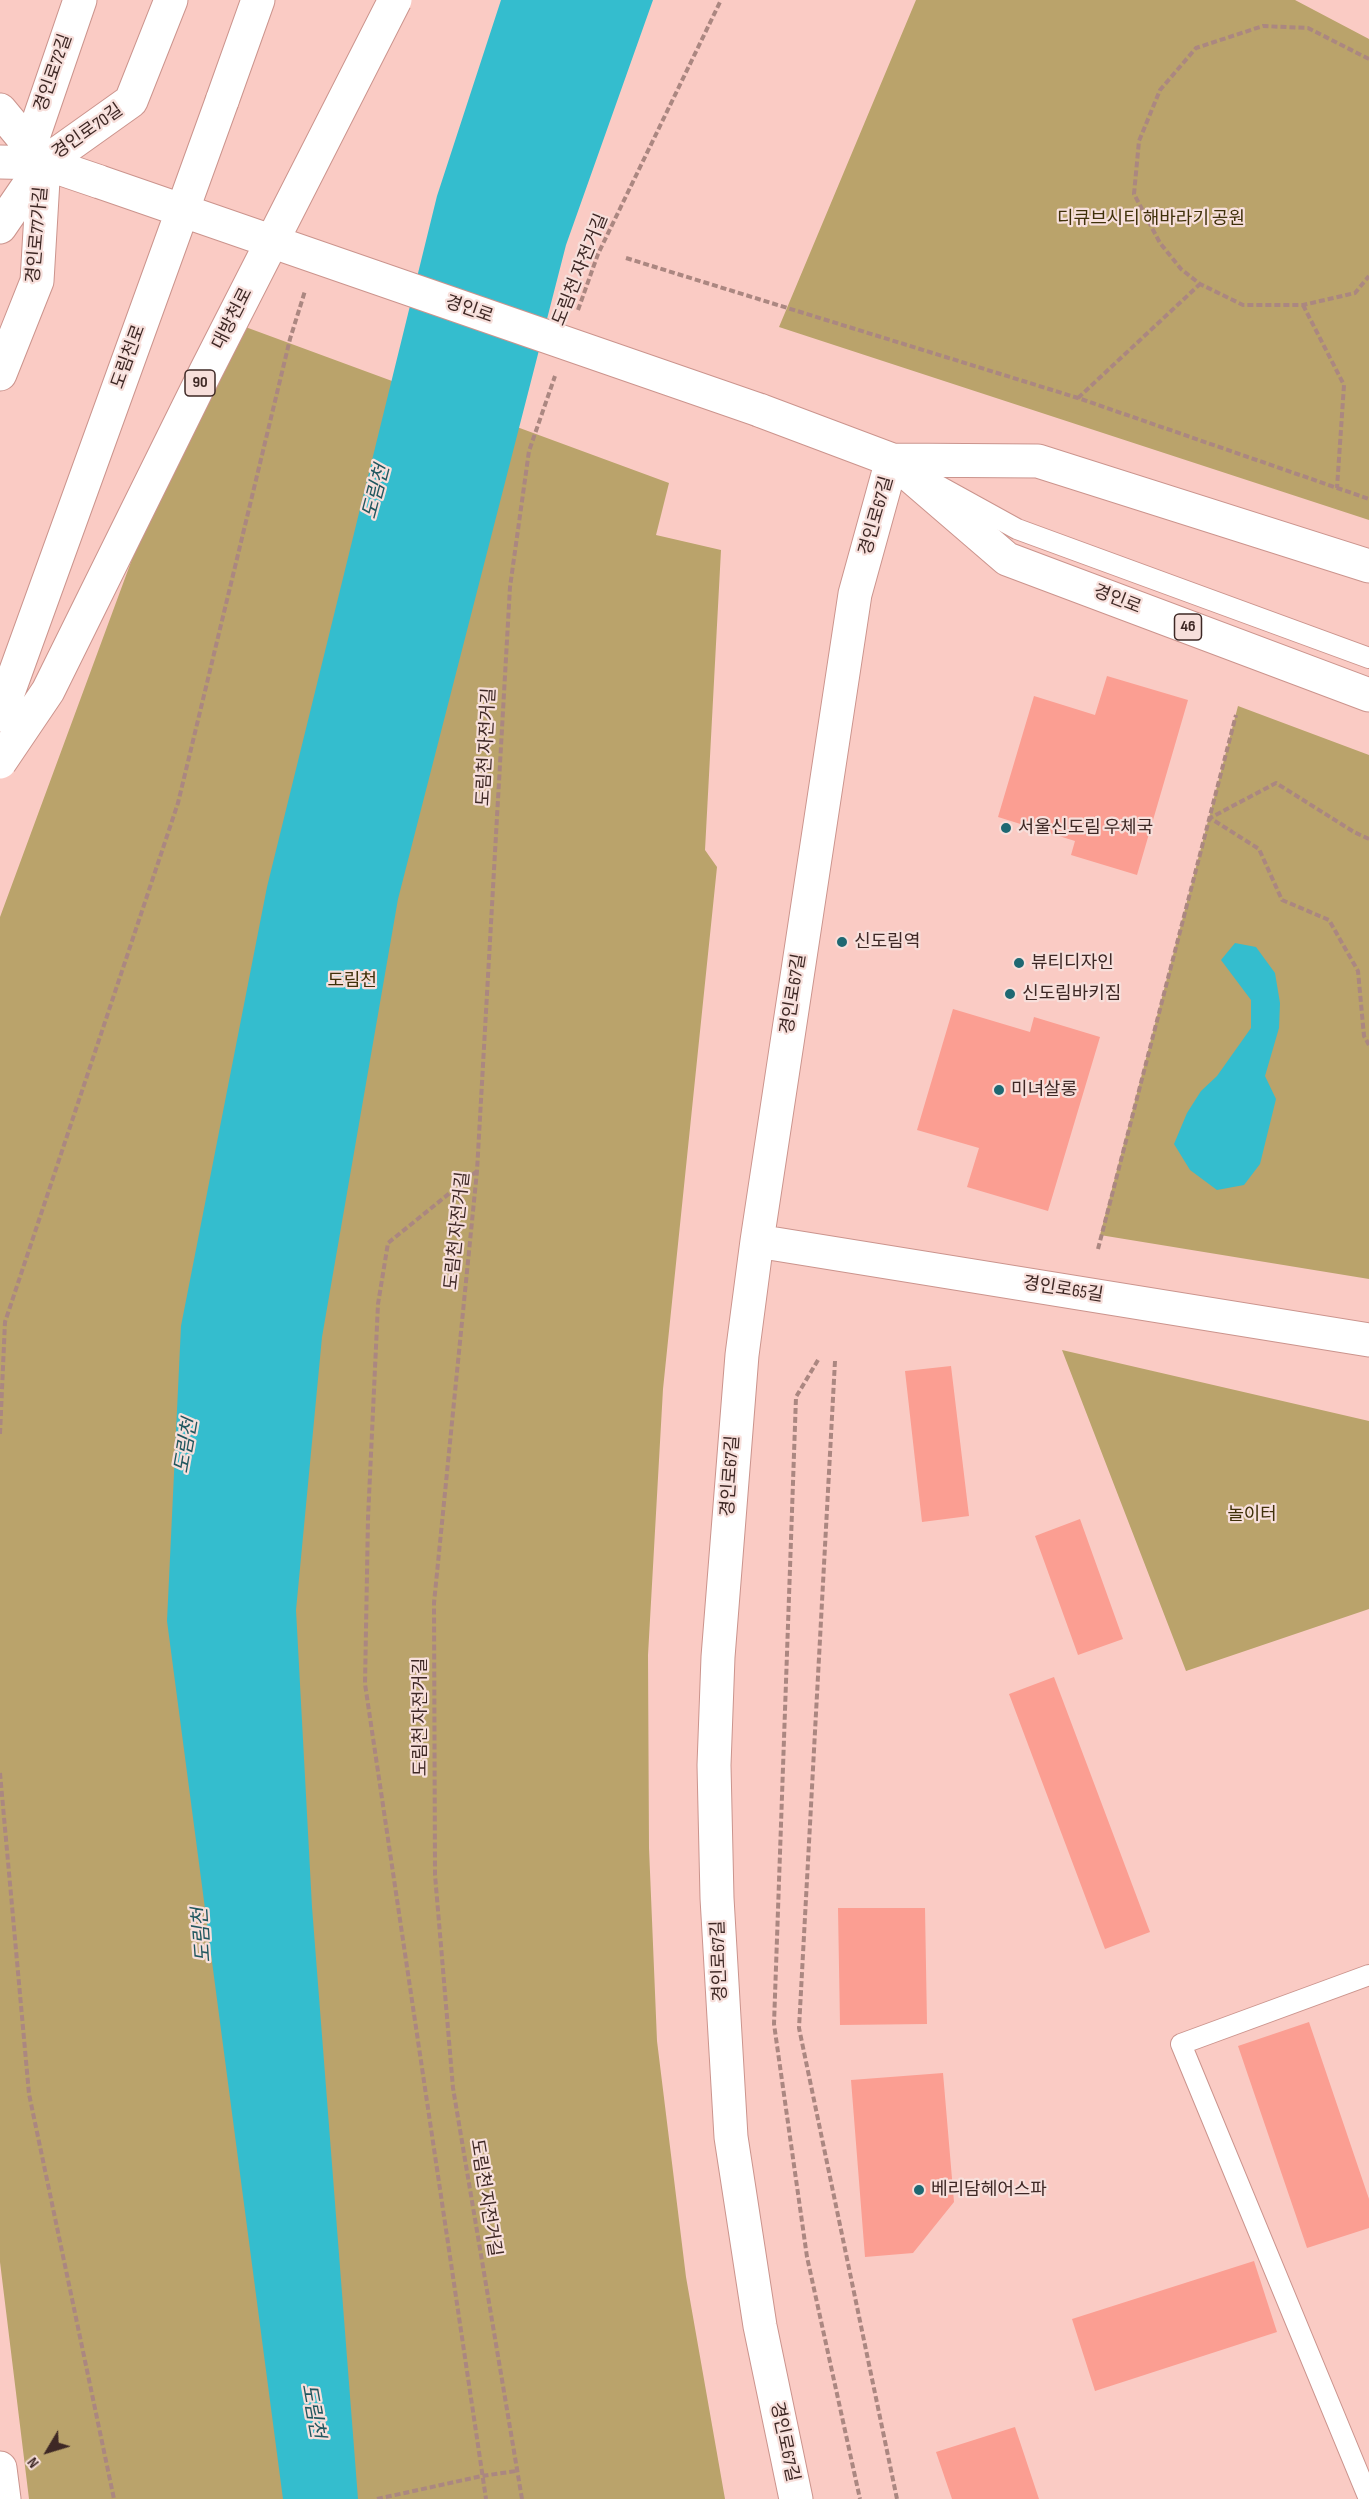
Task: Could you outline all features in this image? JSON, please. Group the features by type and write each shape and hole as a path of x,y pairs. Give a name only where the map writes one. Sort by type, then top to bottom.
{"main road":[{"name":"경인로72길","path":"25,153 80,0"},
{"name":"경인로70길","path":"25,153 131,101 171,0"},
{"path":"222,101 241,0"},
{"name":"도림천로","path":"0,715 258,0"},
{"name":"대방천로","path":"0,762 48,691 201,381 395,0"},
{"path":"0,110 25,153 0,227"},
{"name":"경인로","path":"0,162 25,153 100,182 759,410 892,460 1007,559 1369,695"},
{"name":"경인로77가길","path":"0,374 37,282 25,153"},
{"name":"경인로","path":"892,460 1038,461 1369,566"},
{"name":"경인로67길","path":"795,2499 760,2326 731,2137 717,1898 714,1765 718,1657 742,1355 757,1240 855,594 892,460"},
{"name":"경인로65길","path":"757,1240 1369,1340"},
{"path":"0,2468 4,2499"}],"lane":[{"path":"892,460 1017,529 1369,658"},
{"path":"1369,1975 1181,2044 1369,2499"}],"path":[{"name":"도림천 자전거길","path":"575,320 598,254 722,0"},
{"path":"1369,59 1308,28 1263,26 1196,48 1160,90 1139,141 1134,194 1161,243 1181,269 1200,284 1244,304 1303,305 1355,293 1369,276"},
{"path":"626,258 1078,398 1369,499"},
{"path":"0,1434 5,1322 178,803 290,339 308,282"},
{"path":"1078,398 1200,284"},
{"path":"1303,305 1344,386 1337,488"},
{"name":"도림천 자전거길","path":"522,2499 453,2088 435,1875 434,1604 477,1171 510,587 529,451 556,375"},
{"path":"1098,1249 1236,716"},
{"path":"1210,818 1276,783 1369,839"},
{"path":"1210,818 1259,849 1282,900 1329,920 1358,971 1364,1036 1369,1045"},
{"path":"477,1171 388,1243 378,1304 368,1518 365,1684 486,2499"},
{"path":"818,1360 796,1397 774,2024 807,2257 860,2499"},
{"path":"835,1361 799,2028 897,2499"},
{"path":"0,1773 29,2094 114,2499"},
{"path":"377,2499 482,2476 516,2471"}],"green space":[{"name":"디큐브시티 해바라기 공원","path":"916,0 1295,0 1369,39 1369,520 779,327"},
{"name":"도림천","path":"221,318 669,483 656,535 721,550 705,850 717,867 663,1389 648,1655 649,1848 657,2041 686,2277 725,2499 29,2499 0,2262 0,917"},
{"path":"1238,706 1369,755 1369,1279 1100,1235"},
{"name":"놀이터","path":"1062,1350 1369,1421 1369,1609 1186,1671"}],"water":[{"name":"도림천","path":"501,0 653,0 566,245 398,899 322,1337 296,1610 312,1907 358,2499 283,2499 167,1621 181,1326 267,887 437,196"},
{"path":"1235,943 1256,947 1275,973 1280,1003 1279,1028 1265,1076 1276,1099 1260,1164 1244,1185 1217,1190 1190,1170 1174,1144 1187,1113 1201,1091 1217,1076 1251,1028 1251,1000 1221,960"}],"building":[{"path":"1107,676 1188,700 1137,875 1071,855 1075,841 998,817 1034,696 1095,715"},
{"path":"953,1009 1030,1032 1034,1017 1100,1037 1048,1211 967,1187 979,1148 917,1130"},
{"path":"951,1366 969,1516 922,1522 905,1371"},
{"path":"1080,1519 1123,1639 1078,1655 1035,1536"},
{"path":"1054,1677 1150,1932 1105,1949 1009,1694"},
{"path":"838,1908 925,1908 927,2024 840,2025"},
{"path":"1309,2022 1369,2199 1369,2228 1307,2248 1238,2046"},
{"path":"943,2073 954,2202 913,2253 865,2257 851,2080"},
{"path":"1254,2261 1277,2332 1095,2391 1072,2319"},
{"path":"1015,2427 1039,2499 952,2499 936,2452"}],"place":[{"name":"서울신도림 우체국","path":"1006,828"},
{"name":"신도림역","path":"842,942"},
{"name":"뷰티디자인","path":"1019,963"},
{"name":"신도림바키짐","path":"1010,994"},
{"name":"미녀살롱","path":"999,1090"},
{"name":"베리담헤어스파","path":"919,2190"}]}
